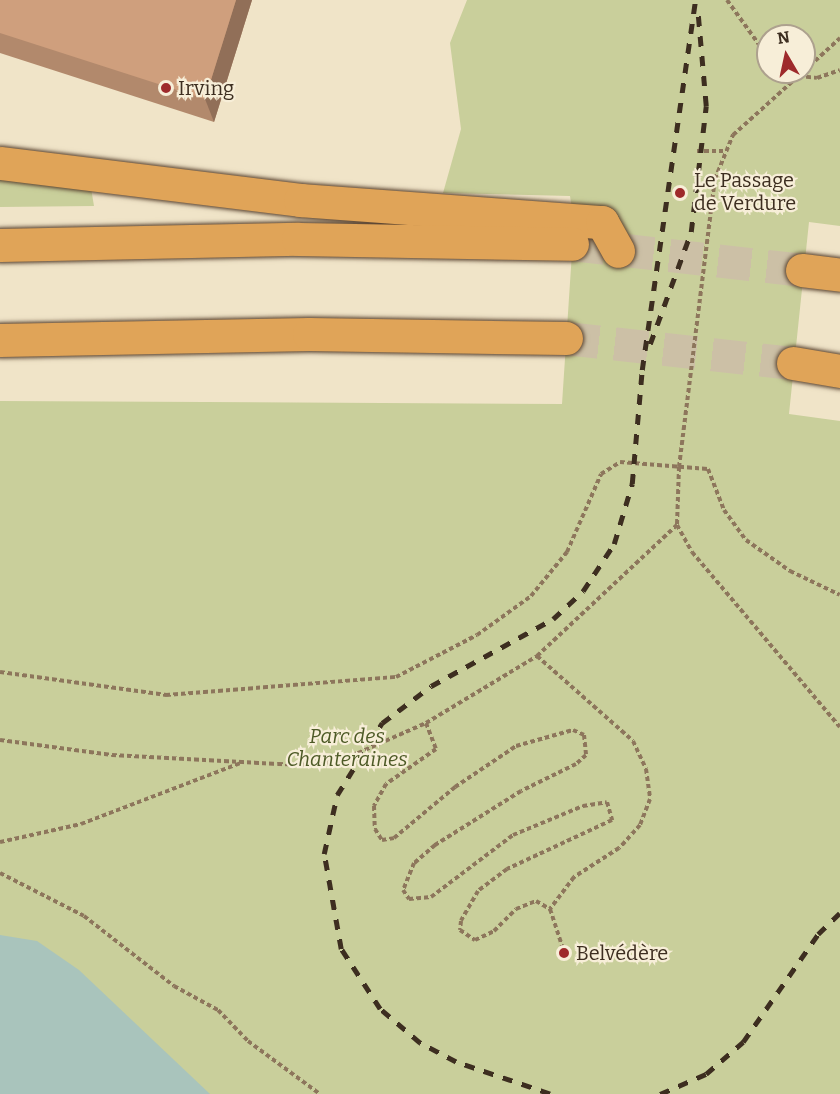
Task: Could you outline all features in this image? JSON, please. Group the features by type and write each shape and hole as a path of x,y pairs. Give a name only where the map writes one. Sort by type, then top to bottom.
{"highway":[{"path":"0,163 300,200 602,222 618,251"},
{"path":"0,244 298,239 572,244"},
{"path":"802,270 840,275"},
{"path":"0,340 309,334 566,338"},
{"path":"793,363 840,371"}],"path":[{"path":"727,0 756,40"},
{"path":"816,60 840,38"},
{"path":"816,78 840,70"},
{"path":"788,84 747,119 723,151 715,179 679,466 677,525 692,552 840,727"},
{"path":"697,151 723,151"},
{"path":"0,672 166,695 396,677 477,635 531,596 567,552 608,467 624,462 708,469 724,510 746,540 790,571 840,595"},
{"path":"0,740 242,763 319,765 426,723 537,656 677,525"},
{"path":"537,656 633,741 646,769 650,799 640,825 619,848 574,877 550,909"},
{"path":"426,723 436,749 386,784 374,806 375,829 382,840 394,838 454,787 516,746 546,735 573,730 584,735 586,755 576,764 478,816 435,845 404,879 409,899 431,897 513,835 583,806 607,802 612,820 538,852 478,891 460,930 475,940 525,904 536,902 550,909 566,958"},
{"path":"0,842 81,824 242,763"},
{"path":"0,873 84,916 174,986 218,1010 248,1041 320,1094"}],"green space":[{"name":"Parc des Chanteraines","path":"467,0 840,0 840,226 809,222 789,414 840,421 840,1094 0,1094 0,401 562,404 574,222 570,196 443,193 461,129 450,43"},
{"path":"0,180 91,188 94,206 0,207"}],"water":[{"path":"0,935 37,941 79,970 210,1094 0,1094"}],"building":[{"name":"Irving","path":"0,0 236,0 205,99 0,33"}],"tunnel":[{"path":"572,244 802,270"},
{"path":"566,338 793,363"}],"railway":[{"path":"550,1094 456,1062 420,1043 380,1009 341,949 324,854 337,795 382,723 431,686 553,619 583,591 614,544 632,484 642,370 695,0"},
{"path":"650,344 691,232 706,106 698,14"},
{"path":"660,1094 706,1074 743,1042 818,934 840,913"}],"place":[{"name":"Irving","path":"166,88"},
{"name":"Le Passage de Verdure","path":"680,193"},
{"name":"Belvédère","path":"564,953"}]}
